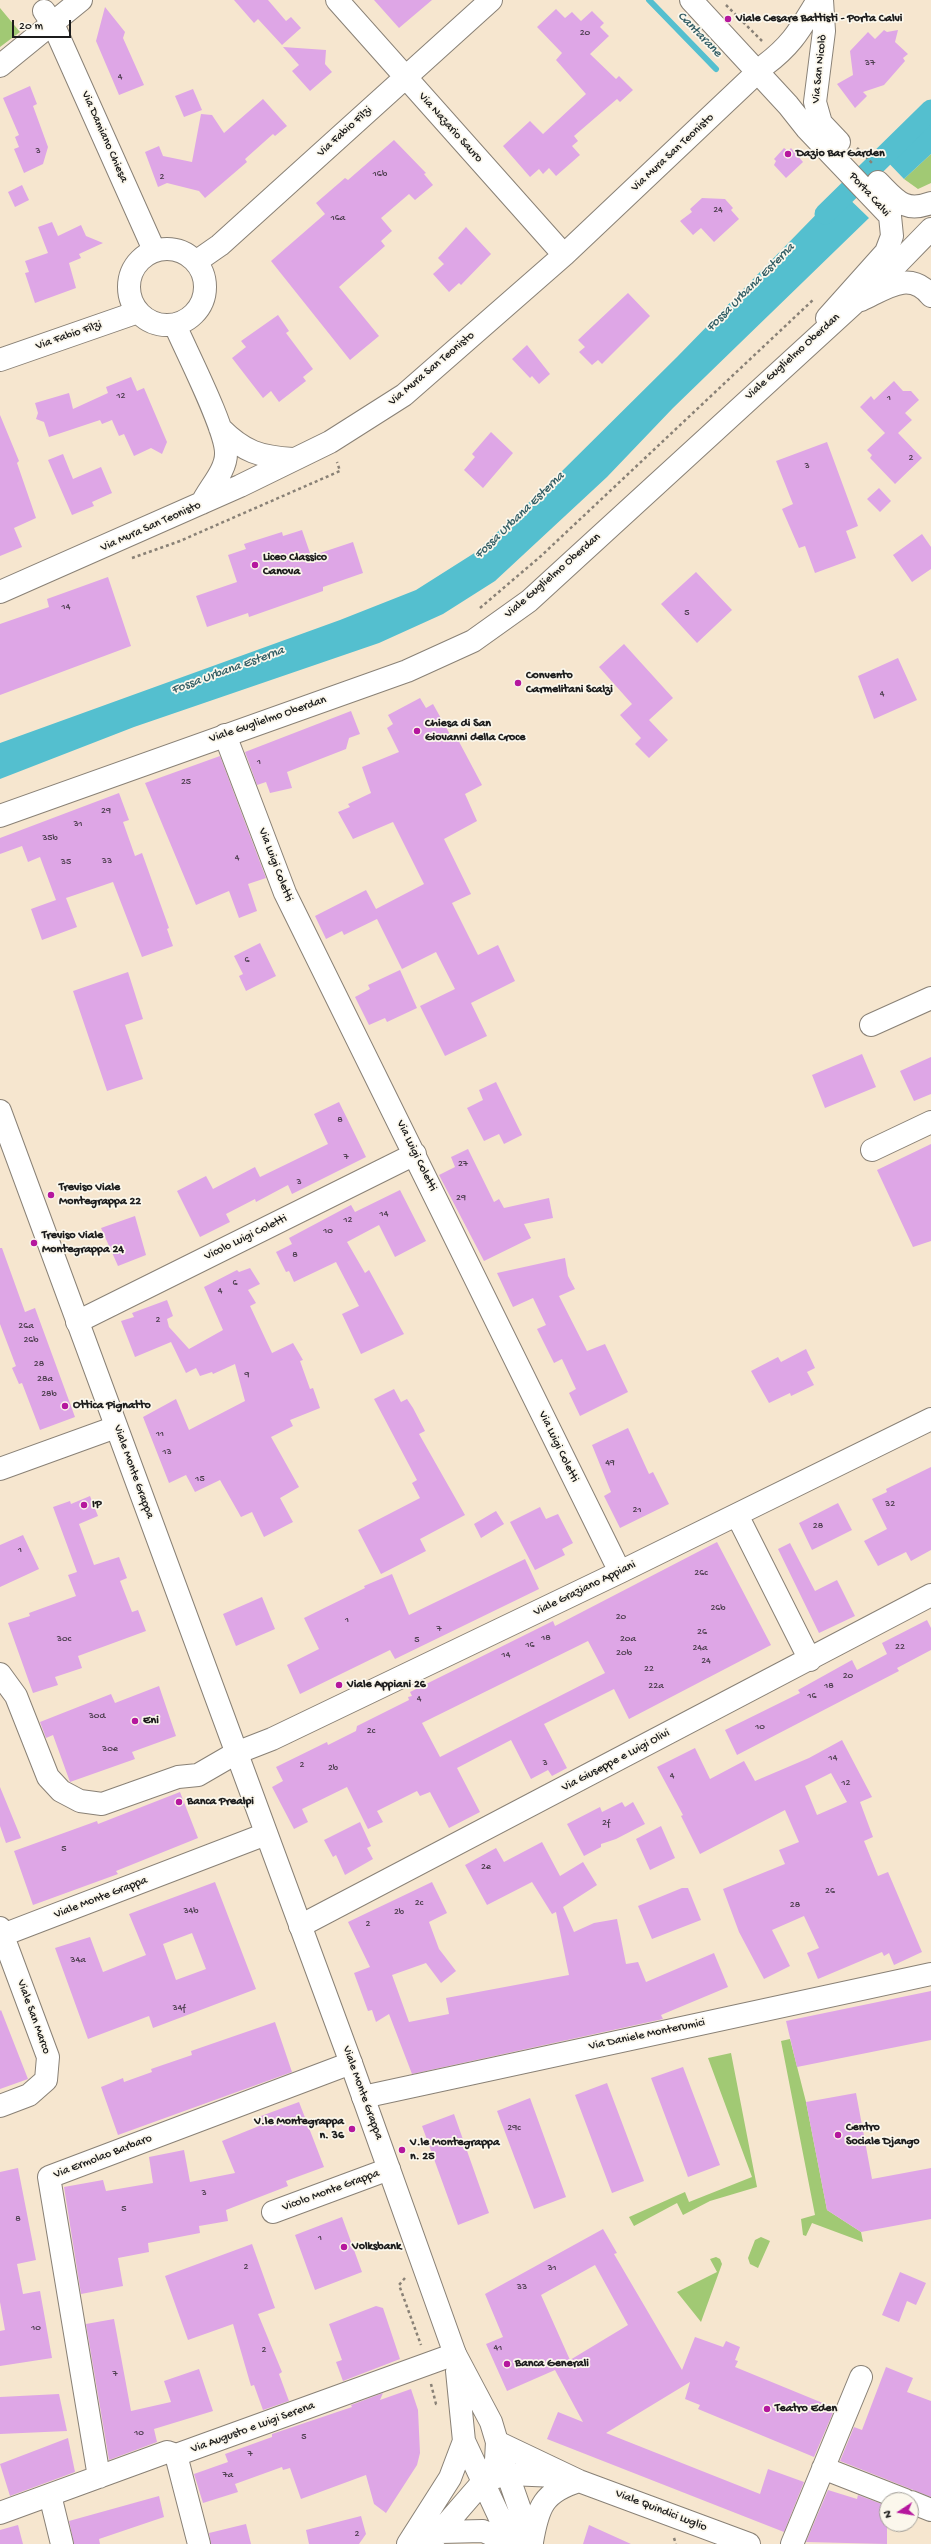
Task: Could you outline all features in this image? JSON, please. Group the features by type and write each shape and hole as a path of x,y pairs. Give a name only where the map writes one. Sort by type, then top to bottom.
{"street":[{"path":"0,66 49,18 81,0"},
{"name":"Via Nazario Sauro","path":"337,0 564,255"},
{"name":"Via Fabio Filzi","path":"197,261 220,245 491,0"},
{"name":"Porta Calvi","path":"690,0 758,72 890,204 893,223 892,236 886,252 788,360"},
{"name":"Via San Nicolò","path":"758,72 787,48 800,32 818,0"},
{"name":"Via San Nicolò","path":"822,0 824,31 815,102 825,138"},
{"name":"Via Damiano Chiesa","path":"49,18 154,250"},
{"name":"Via Mura San Teonisto","path":"0,592 202,503 330,442 404,395 564,255 758,72"},
{"name":"Porta Calvi","path":"890,204 915,207 931,203"},
{"name":"Viale Guglielmo Oberdan","path":"0,816 407,671 478,638 529,601 788,360 931,230"},
{"path":"177,249 197,261 204,280 204,299 197,311 188,320 175,325 155,323 138,312 131,302 128,289 129,277 135,265 143,256 154,250 177,249"},
{"path":"849,306 900,281 916,283 931,296"},
{"name":"Via Fabio Filzi","path":"0,360 138,312"},
{"path":"175,325 220,428 226,454 219,475 202,503"},
{"path":"220,428 244,449 265,457 294,459"},
{"name":"Via Luigi Coletti","path":"225,735 284,893 415,1154 620,1572"},
{"path":"0,822 44,801"},
{"path":"871,1025 931,998"},
{"name":"Viale Monte Grappa","path":"0,1111 351,2063 455,2354"},
{"path":"872,1150 931,1122"},
{"name":"Vicolo Luigi Coletti","path":"77,1322 415,1154"},
{"name":"Viale Graziano Appiani","path":"0,1674 16,1696 48,1777 62,1791 80,1801 102,1804 178,1778 198,1775 236,1753 272,1739 620,1572 931,1419"},
{"path":"0,1468 116,1427"},
{"path":"737,1515 810,1660"},
{"name":"Via Giuseppe e Luigi Olivi","path":"300,1926 810,1660 931,1595"},
{"name":"Viale Monte Grappa","path":"1,1933 51,1917 266,1834"},
{"name":"Viale San Marco","path":"0,2106 29,2095 46,2080 48,2057 1,1933"},
{"name":"Via Daniele Monterumici","path":"363,2097 931,1974"},
{"name":"Via Ermolao Barbaro","path":"99,2477 49,2177 351,2063"},
{"name":"Vicolo Monte Grappa","path":"273,2212 389,2169"},
{"path":"455,2354 464,2441 522,2543"},
{"path":"455,2354 491,2422 508,2474 522,2543"},
{"name":"Via Augusto e Luigi Serena","path":"0,2512 167,2452 176,2456 455,2354"},
{"path":"792,2544 861,2377"},
{"name":"Viale Quindici Luglio","path":"464,2441 486,2438 575,2479 749,2544"},
{"path":"408,2544 450,2478 464,2441"},
{"path":"435,2538 494,2469 497,2442"},
{"path":"176,2456 199,2544"},
{"path":"823,2468 884,2492"},
{"name":"Viale Quindici Luglio","path":"485,2480 508,2474 575,2479"},
{"path":"522,2543 549,2495 559,2487 575,2479"},
{"path":"50,2495 62,2544"},
{"path":"919,2505 931,2510"},
{"path":"435,2538 483,2531 522,2543"}],"path":[{"path":"722,0 758,37"},
{"path":"478,609 541,556 818,295"},
{"path":"180,541 340,471"},
{"path":"399,2285 422,2349"},
{"path":"429,2376 436,2404 441,2404"}],"green space":[{"path":"0,8 20,32 0,47"},
{"path":"931,154 931,183 918,189 904,179"},
{"path":"790,2039 806,2102 827,2210 861,2232 863,2242 812,2223 806,2236 803,2235 801,2219 815,2215 781,2041"},
{"path":"731,2053 757,2187 710,2201 683,2215 677,2203 634,2226 629,2217 685,2192 689,2202 752,2177 708,2058"},
{"path":"761,2237 770,2241 758,2268 750,2264 748,2258 755,2240"},
{"path":"716,2257 720,2259 722,2264 701,2322 677,2292 717,2272 710,2259"}],"water":[{"path":"931,103 931,154 904,179 879,153"},
{"path":"840,190 869,218 673,408 607,477 495,581 443,614 379,643 134,727 0,779 0,743 340,620 416,590 476,552 557,476 677,357"}],"building":[{"path":"234,0 268,0 286,21 291,17 301,28 282,45 258,19 254,23"},
{"path":"374,0 432,0 399,28"},
{"path":"105,7 125,32 123,38 144,85 119,95 96,41"},
{"path":"556,9 565,18 572,12 581,21 592,11 604,23 600,27 609,36 590,54 616,79 619,76 633,90 620,102 617,99 574,136 578,141 572,146 580,155 556,176 549,168 543,174 539,169 530,177 503,146 530,121 543,134 586,94 556,60 562,53 537,27"},
{"path":"884,30 887,32 898,30 895,42 908,54 903,58 905,61 884,85 863,92 867,96 855,108 837,84 853,75 850,51 868,32 875,39"},
{"path":"283,47 326,50 325,64 332,72 310,91 292,71 299,65"},
{"path":"30,86 37,104 33,106 48,147 43,164 24,173 14,149 19,147 15,137 19,135 3,98"},
{"path":"193,89 202,110 184,117 175,96"},
{"path":"263,99 287,126 275,136 273,134 245,159 247,162 205,198 199,191 167,183 158,187 145,152 159,146 163,156 192,162 201,114 212,115 224,133"},
{"path":"394,140 426,173 424,174 433,185 415,200 409,194 381,218 392,231 381,241 385,246 339,287 379,336 350,360 271,261 325,214 316,203 345,178 348,180"},
{"path":"784,148 788,151 791,148 803,162 786,178 774,165 776,161 774,159"},
{"path":"22,185 29,200 15,207 8,192"},
{"path":"702,198 725,199 733,208 731,210 739,219 714,242 701,228 693,235 680,221 692,212 690,209"},
{"path":"52,222 58,236 81,225 86,236 103,243 79,254 81,258 69,263 76,288 35,303 25,273 29,272 25,261 48,253 38,227"},
{"path":"466,227 491,254 461,285 459,283 449,292 433,274 444,264 438,258"},
{"path":"628,293 650,316 602,364 598,360 592,365 579,352 585,347 578,340"},
{"path":"278,315 289,331 286,333 313,369 303,377 306,381 279,402 271,391 263,398 232,358 246,347 241,341"},
{"path":"527,345 550,374 539,384 532,376 530,378 512,359"},
{"path":"131,377 137,391 144,388 167,442 162,454 151,448 134,456 124,434 119,436 112,420 102,424 100,420 49,437 44,422 36,419 38,413 35,403 69,393 73,409 108,393 106,387"},
{"path":"894,381 903,391 911,391 919,400 905,413 912,420 898,433 922,458 895,484 870,458 872,455 867,450 885,433 860,407 871,396 874,400"},
{"path":"0,415 19,461 17,463 36,518 14,528 22,547 0,556"},
{"path":"491,432 513,453 483,488 464,470 475,457 472,454"},
{"path":"827,442 858,526 846,531 856,558 815,573 805,546 799,548 782,509 793,504 776,461"},
{"path":"63,454 73,479 101,467 112,493 92,502 94,506 72,515 48,460"},
{"path":"879,488 891,501 880,512 867,499"},
{"path":"302,530 311,556 353,542 363,573 323,587 323,591 249,617 248,613 207,627 196,596 237,582 228,555 246,549 244,544 282,532 283,536"},
{"path":"922,534 931,547 931,569 912,582 893,555"},
{"path":"696,572 732,610 697,643 661,604"},
{"path":"108,577 131,646 0,695 0,624 49,607 47,599"},
{"path":"624,644 673,698 649,720 668,740 649,758 635,744 641,738 620,715 632,704 599,667"},
{"path":"898,658 917,700 874,719 858,676"},
{"path":"420,698 426,708 433,704 452,738 456,736 482,785 465,794 477,821 444,839 471,894 452,903 478,955 498,945 515,981 471,1003 487,1036 445,1056 420,1006 455,989 436,952 402,969 377,919 344,935 342,931 326,939 315,916 366,890 376,909 424,884 393,822 353,839 338,812 350,807 348,804 371,793 362,767 399,752 387,728 393,724 388,715"},
{"path":"351,711 360,734 349,738 346,749 287,772 292,788 270,793 266,782 257,785 245,752"},
{"path":"220,756 266,878 248,884 257,911 239,918 229,891 196,905 145,783"},
{"path":"119,793 129,820 123,822 135,856 142,853 169,928 167,929 173,946 142,957 113,882 66,898 77,927 42,940 31,909 56,900 40,857 28,862 22,846 0,854 0,838"},
{"path":"260,943 276,976 246,991 239,976 243,974 234,956"},
{"path":"400,970 417,1008 387,1022 385,1018 369,1025 355,997 370,989 368,985"},
{"path":"128,972 143,1019 125,1025 143,1079 107,1091 73,991"},
{"path":"862,1054 876,1087 825,1108 812,1075"},
{"path":"931,1057 931,1094 914,1101 900,1071"},
{"path":"496,1082 522,1135 504,1144 499,1134 484,1141 467,1108 483,1100 479,1090"},
{"path":"339,1102 366,1157 292,1194 288,1185 256,1202 255,1199 226,1214 230,1222 200,1237 177,1191 206,1176 213,1189 255,1167 260,1177 328,1144 314,1114"},
{"path":"931,1144 931,1241 913,1247 877,1170"},
{"path":"468,1149 494,1202 499,1199 504,1208 549,1198 553,1218 524,1224 531,1238 484,1261 439,1175 455,1167 451,1157"},
{"path":"400,1190 426,1241 395,1257 379,1225 347,1242 365,1273 369,1270 404,1334 361,1354 342,1314 359,1306 336,1262 294,1282 289,1271 286,1272 276,1252 292,1244 289,1238 351,1205 355,1212"},
{"path":"135,1216 146,1255 118,1266 101,1228"},
{"path":"0,1248 2,1248 25,1312 35,1308 75,1417 40,1430 22,1383 19,1384 12,1368 16,1366 0,1324"},
{"path":"565,1258 568,1276 575,1289 559,1296 587,1351 605,1344 628,1392 580,1416 569,1393 576,1389 562,1359 554,1363 537,1329 546,1325 533,1298 513,1307 497,1273"},
{"path":"250,1268 260,1284 248,1290 256,1303 250,1306 272,1353 293,1343 303,1360 300,1361 310,1389 313,1388 320,1408 290,1420 293,1426 271,1437 299,1487 280,1498 293,1522 264,1537 252,1512 241,1517 220,1480 195,1492 186,1475 169,1483 143,1417 176,1399 189,1430 245,1401 235,1364 213,1374 212,1372 200,1376 196,1368 186,1373 171,1342 135,1357 121,1321 134,1317 132,1313 167,1300 173,1316 167,1319 169,1327 189,1349 223,1330 204,1287 237,1270 239,1272"},
{"path":"806,1349 815,1368 807,1372 814,1385 791,1396 790,1393 769,1403 751,1371 778,1357 781,1362"},
{"path":"394,1389 401,1402 407,1399 413,1408 425,1431 419,1434 465,1515 420,1539 426,1551 381,1574 358,1530 420,1498 412,1483 417,1480 374,1399"},
{"path":"628,1428 649,1474 653,1472 669,1504 620,1528 604,1496 611,1492 592,1445"},
{"path":"931,1467 931,1550 911,1561 906,1552 878,1566 864,1541 887,1529 872,1499 887,1492 886,1489"},
{"path":"90,1496 98,1516 79,1524 94,1565 119,1557 127,1578 120,1581 132,1612 138,1610 146,1631 78,1656 82,1668 55,1677 58,1685 33,1693 8,1623 30,1616 29,1613 76,1596 68,1575 77,1572 53,1507 70,1501 71,1504"},
{"path":"838,1503 852,1530 812,1550 799,1523"},
{"path":"540,1507 546,1519 558,1514 573,1543 562,1549 565,1555 535,1570 510,1522"},
{"path":"496,1511 504,1524 481,1538 474,1524"},
{"path":"23,1535 39,1569 0,1587 0,1545"},
{"path":"717,1542 771,1645 629,1719 614,1689 544,1724 567,1768 552,1776 548,1770 531,1779 511,1740 457,1768 480,1812 449,1828 430,1792 420,1796 417,1791 377,1811 383,1822 368,1829 347,1787 302,1809 308,1822 294,1829 272,1787 283,1781 276,1767 327,1742 328,1745 356,1731 357,1726 409,1700 408,1697 412,1696 410,1692 553,1621 555,1626","holes":["588,1641 605,1673 440,1757 422,1723"]},
{"path":"790,1543 815,1591 837,1580 855,1616 819,1633 778,1549"},
{"path":"525,1559 539,1589 395,1659 390,1650 300,1694 287,1665 319,1649 304,1618 365,1588 364,1586 392,1574 409,1615"},
{"path":"262,1597 275,1629 236,1646 223,1614"},
{"path":"927,1620 931,1628 931,1650 897,1668 899,1671 737,1755 725,1730 800,1693 798,1690 852,1660 857,1670 887,1654 882,1643"},
{"path":"159,1686 176,1736 132,1752 135,1759 70,1782 53,1735 46,1738 40,1722 111,1694 115,1703"},
{"path":"842,1740 872,1797 860,1802 873,1837 864,1841 878,1876 888,1872 922,1952 894,1965 889,1953 884,1956 882,1952 818,1979 807,1953 819,1948 804,1916 772,1930 790,1966 764,1979 739,1932 723,1889 785,1864 779,1850 799,1842 785,1810 700,1854 681,1816 683,1815 657,1767 695,1748 710,1779 744,1761 755,1781 809,1758","holes":["831,1773 847,1802 817,1815 805,1786"]},
{"path":"0,1787 21,1838 6,1843 0,1826"},
{"path":"180,1792 198,1838 116,1871 118,1874 33,1905 14,1851 97,1821 98,1824"},
{"path":"622,1802 625,1807 633,1802 645,1824 616,1839 601,1844 601,1847 584,1856 567,1824 600,1807 602,1812"},
{"path":"360,1822 371,1846 367,1848 373,1859 345,1875 336,1855 333,1857 324,1840"},
{"path":"661,1826 675,1858 650,1870 636,1839"},
{"path":"542,1842 560,1876 583,1862 597,1885 563,1907 574,1932 594,1923 617,1919 626,1964 638,1962 646,1982 714,1953 728,1987 661,2015 663,2019 412,2074 389,2014 376,2022 372,2010 368,2011 354,1973 370,1967 348,1922 432,1882 447,1913 429,1922 439,1949 456,1971 441,1983 426,1963 392,1975 409,2022 449,2014 446,1998 569,1975 556,1912 552,1914 532,1882 487,1905 465,1865 496,1848 504,1862"},
{"path":"215,1882 256,1989 153,2028 149,2016 88,2039 55,1948 90,1937 103,1972 146,1955 129,1914","holes":["192,1933 206,1969 176,1980 163,1944"]},
{"path":"682,1888 688,1888 701,1920 652,1939 638,1906"},
{"path":"931,1991 931,2040 797,2067 786,2021"},
{"path":"1,2010 28,2079 0,2089 0,2011"},
{"path":"275,2022 292,2072 118,2135 101,2087 123,2078 124,2082 152,2072 151,2069 192,2055 191,2051"},
{"path":"683,2067 720,2165 688,2177 651,2078"},
{"path":"607,2083 644,2181 612,2193 575,2095"},
{"name":"Centro Sociale Django","path":"856,2093 872,2179 931,2168 931,2219 861,2232 827,2210 806,2102"},
{"path":"530,2098 566,2197 534,2209 497,2111"},
{"path":"299,2102 324,2167 286,2181 288,2186 226,2210 228,2221 199,2226 200,2233 148,2243 149,2252 118,2258 123,2286 81,2294 64,2187 103,2180 106,2191 153,2183 149,2157 184,2150 190,2182 235,2173 222,2141 264,2124 261,2116"},
{"path":"454,2114 489,2213 458,2225 422,2126"},
{"path":"18,2168 36,2260 17,2264 23,2294 40,2291 52,2358 0,2366 0,2331 5,2330 0,2302 0,2172"},
{"path":"342,2217 362,2272 315,2290 295,2235"},
{"path":"603,2229 617,2253 614,2254 682,2370 695,2337 723,2347 726,2341 740,2347 735,2360 738,2361 735,2367 835,2408 814,2457 698,2409 700,2405 685,2399 690,2382 606,2433 760,2494 768,2469 804,2482 784,2532 547,2439 558,2412 583,2422 555,2370 507,2391 486,2344 503,2337 485,2294","holes":["595,2265 628,2325 570,2360 541,2295"]},
{"path":"252,2244 275,2308 258,2314 282,2372 279,2374 289,2401 263,2410 254,2385 251,2386 233,2324 188,2340 165,2276"},
{"path":"900,2272 926,2283 916,2305 907,2301 899,2322 882,2315"},
{"path":"376,2306 383,2308 400,2359 343,2381 336,2362 342,2360 329,2324"},
{"path":"114,2319 131,2411 171,2402 164,2381 199,2369 213,2411 154,2429 157,2442 109,2460 86,2324"},
{"path":"886,2367 913,2378 907,2392 931,2401 931,2497 840,2461 854,2427 862,2430"},
{"path":"411,2389 418,2410 420,2453 417,2465 386,2513 374,2504 366,2475 301,2499 290,2468 283,2470 282,2467 235,2484 238,2492 203,2503 194,2474 228,2462 225,2454 272,2437 272,2434 352,2407 351,2405 383,2393 380,2400"},
{"path":"59,2394 67,2431 0,2434 0,2397"},
{"path":"68,2438 75,2472 10,2496 0,2464"},
{"path":"828,2490 857,2499 858,2495 879,2503 879,2532 887,2532 887,2544 806,2542"},
{"path":"159,2496 164,2517 99,2539 100,2544 74,2544 69,2521"},
{"path":"361,2516 366,2534 359,2544 309,2544 306,2530"},
{"path":"246,2524 251,2544 211,2544 209,2533"},
{"path":"18,2525 23,2544 0,2544 0,2530"},
{"path":"589,2525 631,2544 583,2544"}],"waterway":[{"name":"Cantarane","path":"649,0 716,69"},
{"name":"Fossa Urbana Esterna","path":"825,214 931,110"}],"place":[{"name":"Viale Cesare Battisti - Porta Calvi","path":"728,19"},
{"name":"Dazio Bar Garden","path":"788,154"},
{"name":"Liceo Classico Canova","path":"255,565"},
{"name":"Convento Carmelitani Scalzi","path":"518,683"},
{"name":"Chiesa di San Giovanni della Croce","path":"417,731"},
{"name":"Treviso Viale Montegrappa 22","path":"51,1195"},
{"name":"Treviso Viale Montegrappa 24","path":"34,1243"},
{"name":"Ottica Pignatto","path":"65,1406"},
{"name":"IP","path":"84,1505"},
{"name":"Viale Appiani 26","path":"339,1685"},
{"name":"Eni","path":"135,1721"},
{"name":"Banca Prealpi","path":"179,1802"},
{"name":"V.le Montegrappa n. 36","path":"352,2129"},
{"name":"Centro Sociale Django","path":"838,2135"},
{"name":"V.le Montegrappa n. 25","path":"402,2150"},
{"name":"Volksbank","path":"344,2247"},
{"name":"Banca Generali","path":"507,2364"},
{"name":"Teatro Eden","path":"767,2409"}]}
